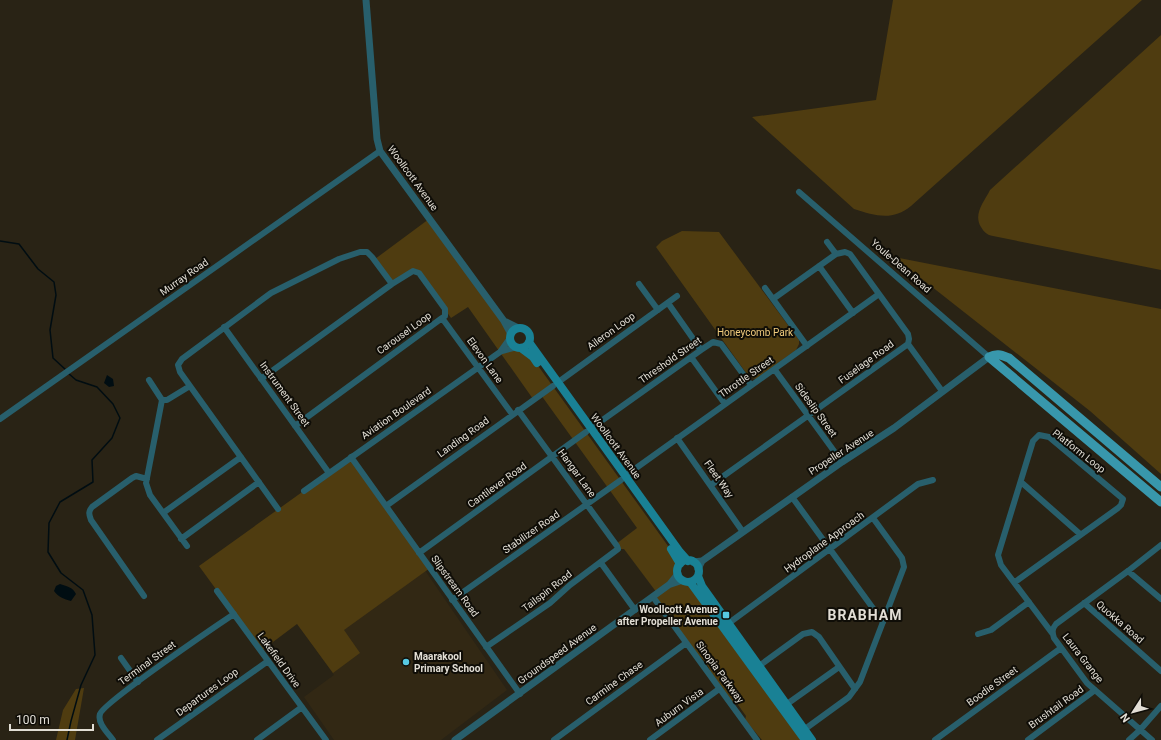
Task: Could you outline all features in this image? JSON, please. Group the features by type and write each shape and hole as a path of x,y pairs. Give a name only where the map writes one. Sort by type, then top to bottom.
{"main road":[{"path":"511,336 518,328"},
{"name":"Woollcott Avenue","path":"518,328 522,328 527,331 530,336 529,342 555,384"},
{"name":"Woollcott Avenue","path":"511,336 512,343 533,357 555,384 623,478 676,555 693,565 702,586 812,740"},
{"path":"519,347 526,346 529,342"},
{"path":"988,357 1000,354 1009,358 1161,487"},
{"name":"Youle-Dean Road","path":"988,357 1161,502"},
{"path":"683,579 693,581 693,565 677,570 683,579 805,740"}],"street":[{"name":"Woollcott Avenue","path":"366,0 377,139 380,151 504,321 511,336"},
{"name":"Murray Road","path":"0,419 380,151"},
{"name":"Youle-Dean Road","path":"799,192 988,357"},
{"path":"773,299 836,254 827,242"},
{"path":"278,509 180,372 178,365 182,359 271,293 338,259 360,252 367,252 372,256 392,284"},
{"name":"Fuselage Road","path":"711,485 908,344 908,334 850,254 845,252 836,254"},
{"path":"819,266 853,313"},
{"name":"Carousel Loop","path":"262,379 410,272 414,271 419,273 445,309 445,316 295,426"},
{"path":"639,284 658,310"},
{"path":"765,288 807,346"},
{"name":"Throttle Street","path":"623,478 879,294"},
{"name":"Aileron Loop","path":"555,384 677,296"},
{"path":"668,303 701,350"},
{"name":"Elevon Lane","path":"442,318 512,414"},
{"name":"Woollcott Avenue","path":"504,321 518,328"},
{"name":"Instrument Street","path":"224,327 329,473"},
{"name":"Aviation Boulevard","path":"500,352 511,336"},
{"name":"Threshold Street","path":"588,430 713,342 718,342 721,344 751,385"},
{"path":"908,344 942,391"},
{"name":"Aviation Boulevard","path":"304,491 500,352 519,347"},
{"path":"691,357 726,404"},
{"name":"Propeller Avenue","path":"693,565 743,532 792,496 894,428 988,357"},
{"name":"Sideslip Street","path":"775,370 842,462"},
{"path":"149,380 162,400 146,483 150,495 187,546"},
{"name":"Landing Road","path":"386,506 555,384"},
{"path":"162,400 171,398 190,386"},
{"name":"Hangar Lane","path":"518,410 616,544 618,549"},
{"name":"Cantilever Road","path":"419,553 588,430"},
{"name":"Platform Loop","path":"1015,582 1118,508 1123,499 1049,437 1039,435 1033,441 998,555 1001,565 1052,633"},
{"name":"Fleet Way","path":"677,438 743,532"},
{"path":"163,513 241,457"},
{"name":"Slipstream Road","path":"351,457 520,694"},
{"path":"144,596 88,514 92,507 132,478 136,476 147,479"},
{"name":"Stabilizer Road","path":"452,600 623,478"},
{"name":"Hydroplane Approach","path":"729,623 918,484 933,480"},
{"path":"181,539 259,482"},
{"path":"1021,482 1080,534"},
{"path":"792,496 883,622"},
{"path":"805,729 850,697 860,682 904,567 902,558 873,518"},
{"name":"Laura Grange","path":"1152,740 1087,683 1054,638 1052,633 1056,624 1161,545"},
{"name":"Tailspin Road","path":"486,647 550,603 570,585 618,549"},
{"path":"601,563 634,610"},
{"path":"1128,571 1161,599"},
{"name":"Groundspeed Avenue","path":"455,740 670,584 683,579"},
{"name":"Lakefield Drive","path":"217,591 326,740"},
{"name":"Sinopia Parkway","path":"653,597 753,739"},
{"path":"978,634 991,630 1029,602"},
{"name":"Quokka Road","path":"1084,603 1161,671"},
{"name":"Terminal Street","path":"113,740 100,722 99,718 102,709 234,614"},
{"path":"759,666 803,634 812,632 819,637 855,689"},
{"name":"Carmine Chase","path":"554,740 686,643"},
{"name":"Boodie Street","path":"935,740 1061,648"},
{"path":"121,658 138,682"},
{"name":"Departures Loop","path":"157,740 268,661"},
{"path":"787,704 839,667"},
{"name":"Auburn Vista","path":"650,740 719,689"},
{"name":"Brushtail Road","path":"1028,740 1095,690"},
{"path":"1129,740 1161,706"},
{"path":"257,740 302,708"}],"shaded area":[{"path":"107,375 113,379 114,386 109,387 104,383"},
{"name":"Maarakool Primary School","path":"424,569 507,690 441,740 334,740 304,697 334,675 316,650"},
{"path":"60,584 69,587 75,592 76,594 71,601 61,598 54,591 56,586"}],"green space":[{"path":"893,0 1142,0 911,206 897,214 884,216 869,214 854,209 752,117 876,100"},
{"path":"1161,35 1161,270 993,236 986,233 981,227 978,217 980,208 990,190"},
{"path":"429,219 504,321 512,343 531,356 676,557 678,574 683,580 690,582 803,740 762,740 745,720 746,716 736,702 732,702 710,672 706,663 698,656 653,597 657,593 624,549 618,549 616,544 637,528 541,395 533,399 468,307 451,318 417,272 392,284 375,259"},
{"name":"Honeycomb Park","path":"682,231 719,232 799,340 796,350 756,379 749,377 656,247 662,241"},
{"path":"894,257 1161,309 1161,474 1090,411"},
{"path":"351,457 430,568 344,630 360,653 333,673 297,624 261,651 199,566"},
{"path":"84,688 75,740 56,740 63,710 76,689"}],"waterway":[{"path":"0,241 19,244 38,269 54,282 56,295 50,330 53,358 66,370"},
{"path":"67,740 81,685 95,655 92,615 83,590 61,573 48,552 49,523 60,502 93,482 92,460 112,438 120,418 113,404 97,387 76,380 68,373"}],"place":[{"name":"Woollcott Avenue after Propeller Avenue","path":"726,615"},
{"name":"Maarakool Primary School","path":"406,662"}],"district":[{"name":"BRABHAM","path":"865,615"}]}
